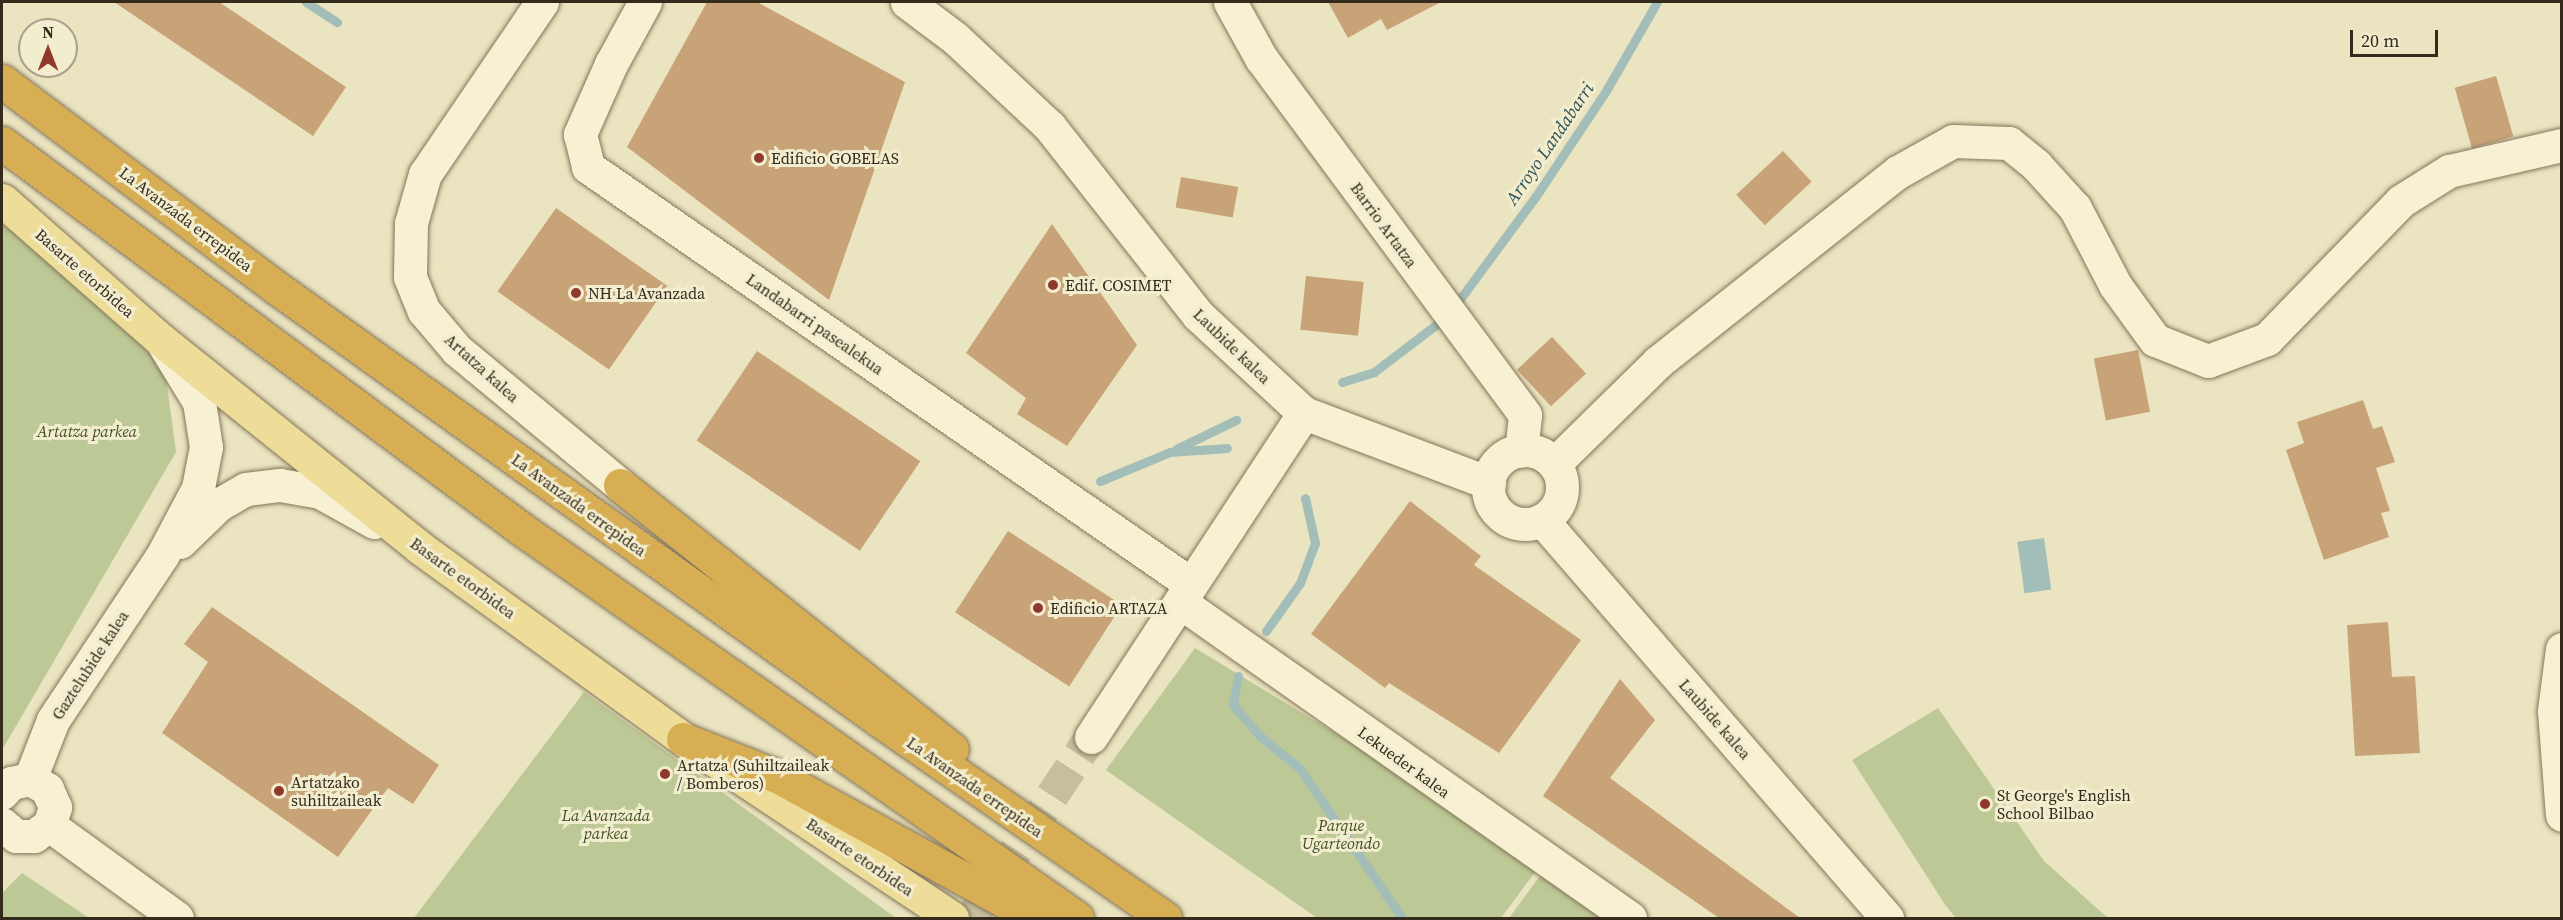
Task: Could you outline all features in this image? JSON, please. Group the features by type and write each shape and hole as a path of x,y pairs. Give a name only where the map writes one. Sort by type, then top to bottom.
{"highway":[{"name":"La Avanzada errepidea","path":"2,81 277,288 1073,855 1165,918"},
{"path":"2,143 530,535 1077,918"},
{"path":"2,171 68,220 265,340"},
{"path":"620,485 914,715 1073,855"},
{"path":"683,739 778,777 1035,918"}],"main road":[{"name":"Basarte etorbidea","path":"2,200 161,340 419,547 683,739 952,918"}],"street":[{"name":"Artatza kalea","path":"542,2 425,174 411,223 410,277 424,311 457,350 620,485"},
{"name":"Landabarri pasealekua","path":"645,2 611,63 580,134 588,167 1186,593"},
{"name":"Laubide kalea","path":"907,2 956,38 1050,127 1198,315 1304,413 1489,483"},
{"name":"Barrio Artatza","path":"1230,2 1262,58 1525,415 1521,451"},
{"path":"1554,464 1667,355 1898,172 1953,141 2009,143 2036,165 2075,208 2115,285 2155,340 2208,361 2267,339 2401,201 2449,171 2562,145"},
{"name":"Gaztelubide kalea","path":"16,786 53,720 162,556 198,488 206,447 199,402 161,340"},
{"path":"1091,737 1304,413"},
{"path":"1521,451 1533,451 1554,464 1560,474 1562,495 1551,514 1542,520 1520,524 1508,520 1493,505 1489,483 1500,461 1521,451"},
{"name":"Gaztelubide kalea","path":"162,556 218,505 246,489 280,485 320,492 419,547"},
{"name":"Laubide kalea","path":"1542,520 1887,918"},
{"name":"Lekueder kalea","path":"1186,593 1630,918"},
{"path":"2562,648 2554,711 2562,815"},
{"path":"2,824 16,836 25,837 49,825 55,807 53,797 47,789 16,786"},
{"path":"49,825 177,918"}],"green space":[{"name":"Artatza parkea","path":"2,224 161,340 176,452 2,750"},
{"name":"Parque Ugarteondo","path":"1195,648 1544,860 1501,918 1317,918 1106,770"},
{"name":"La Avanzada parkea","path":"584,692 896,918 414,918"},
{"path":"1938,708 2044,861 2108,918 1956,918 1946,906 1852,760"},
{"path":"22,873 89,918 2,918 2,893"},
{"path":"1542,873 1610,918 1509,918"}],"water":[{"path":"2044,538 2051,589 2024,593 2017,542"}],"building":[{"path":"114,2 219,2 346,87 313,136"},
{"name":"Edificio GOBELAS","path":"707,2 757,2 905,82 829,300 627,147"},
{"path":"1328,2 1441,2 1387,30 1381,19 1348,38"},
{"path":"2496,76 2513,137 2472,148 2455,88"},
{"path":"1783,151 1812,182 1765,225 1736,195"},
{"path":"1181,177 1238,187 1233,218 1176,208"},
{"path":"556,208 667,286 609,370 497,292"},
{"name":"Edif. COSIMET","path":"1052,224 1137,345 1067,446 1017,414 1026,398 966,353"},
{"path":"1306,276 1364,282 1358,336 1300,330"},
{"path":"1552,337 1586,374 1551,406 1517,370"},
{"path":"2138,350 2150,412 2106,420 2094,359"},
{"path":"757,351 920,461 860,551 697,441"},
{"path":"2363,400 2373,429 2382,426 2395,462 2376,468 2390,511 2381,513 2389,537 2324,560 2286,450 2304,443 2297,422"},
{"path":"1410,501 1481,556 1474,565 1581,640 1499,753 1389,683 1385,688 1311,634"},
{"name":"Edificio ARTAZA","path":"1008,531 1122,605 1069,686 955,612"},
{"path":"212,607 439,765 413,804 388,788 338,857 162,733 208,662 184,644"},
{"path":"2388,622 2392,677 2415,676 2420,753 2355,756 2347,625"},
{"path":"1620,679 1655,720 1610,778 1800,918 1719,918 1543,796"}],"waterway":[{"path":"306,2 337,22"},
{"name":"Arroyo Landabarri","path":"1460,299 1536,196 1607,89 1657,2"},
{"name":"Arroyo Landabarri","path":"1342,382 1374,372 1437,324"},
{"name":"Arroyo Landabarri","path":"1176,449 1236,420"},
{"path":"1100,481 1170,452 1227,448"},
{"path":"1266,631 1300,583 1315,543 1305,498"},
{"path":"1238,676 1233,705 1260,736 1300,769 1402,918"}],"tunnel":[{"path":"971,918 1091,737"}],"place":[{"name":"Edificio GOBELAS","path":"759,158"},
{"name":"Edif. COSIMET","path":"1053,285"},
{"name":"NH La Avanzada","path":"576,293"},
{"name":"Edificio ARTAZA","path":"1038,608"},
{"name":"Artatza (Suhiltzaileak / Bomberos)","path":"665,774"},
{"name":"Artatzako suhiltzaileak","path":"279,791"},
{"name":"St George's English School Bilbao","path":"1985,804"}]}
